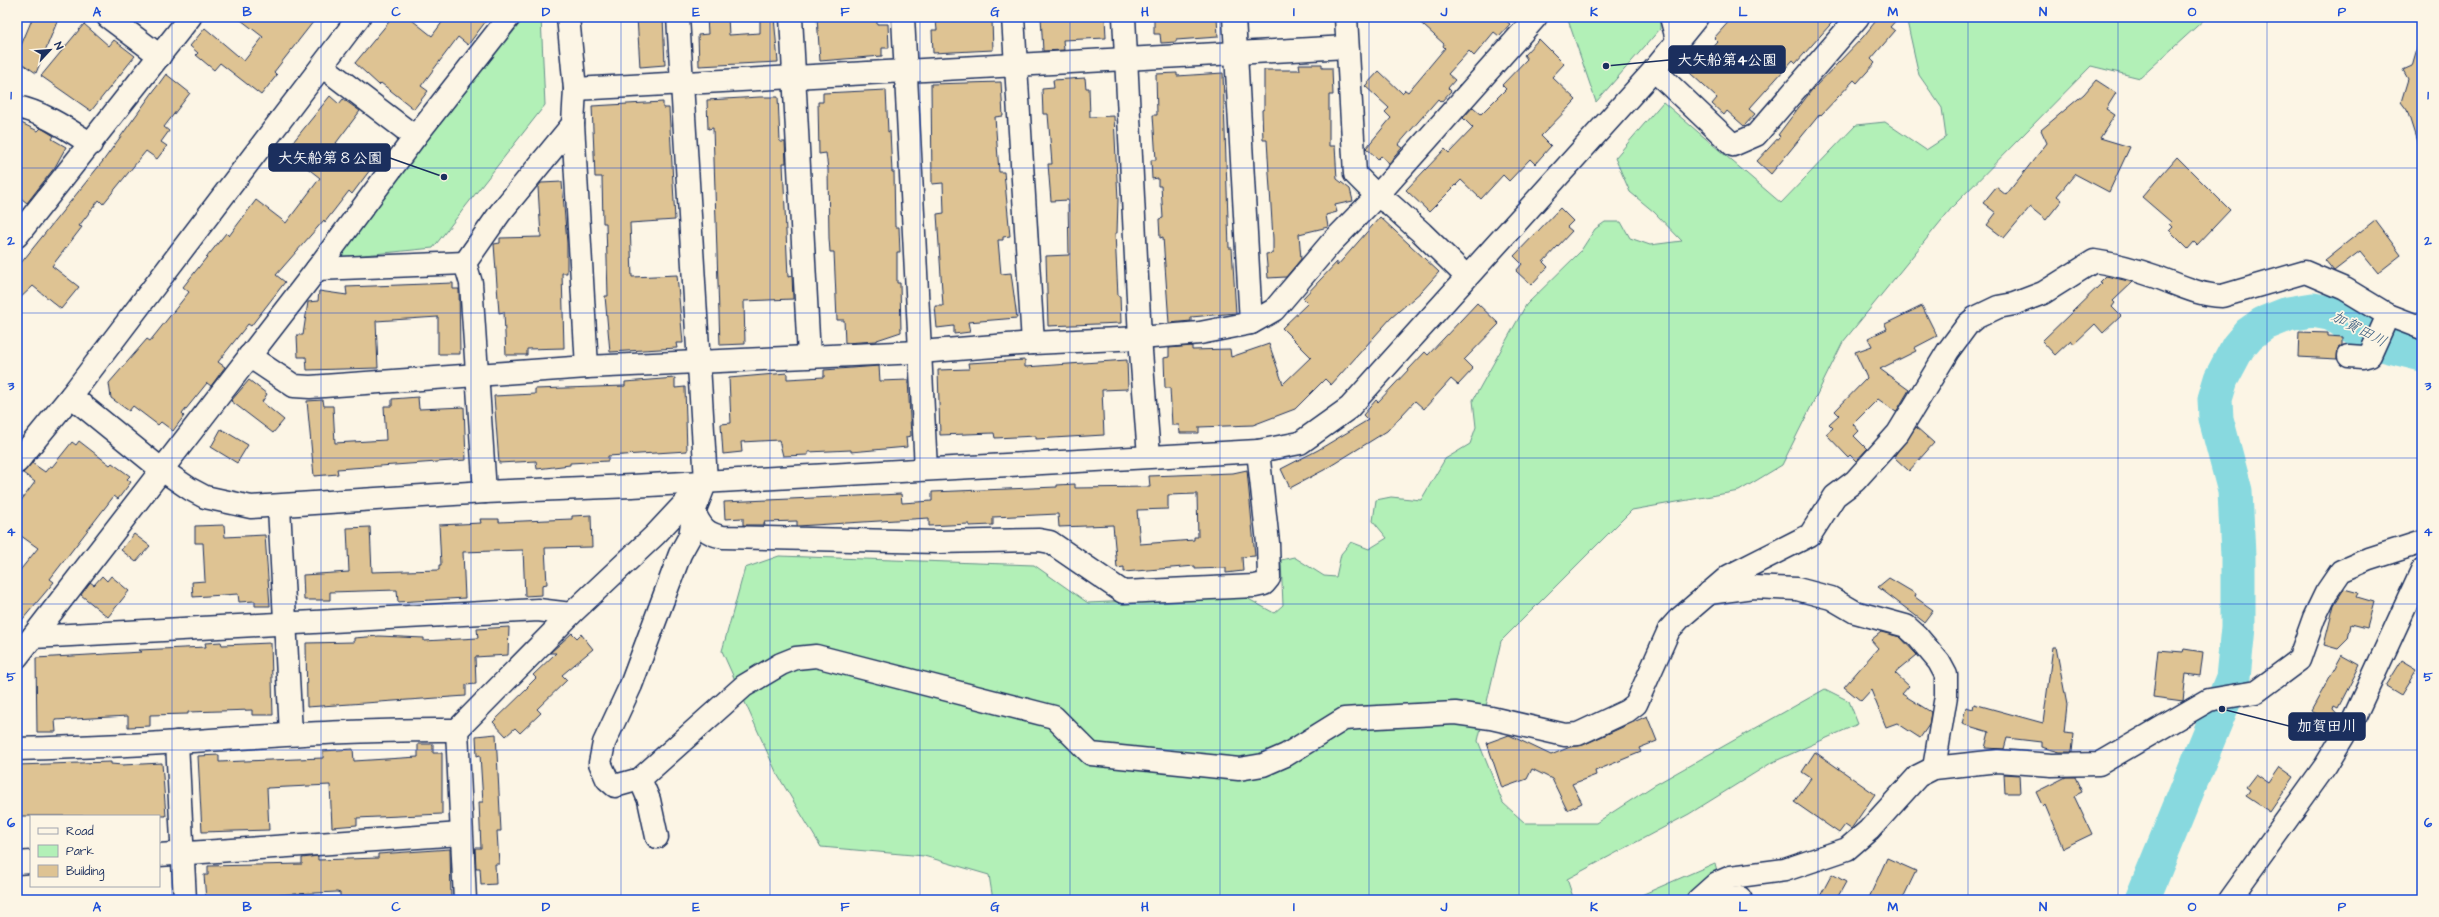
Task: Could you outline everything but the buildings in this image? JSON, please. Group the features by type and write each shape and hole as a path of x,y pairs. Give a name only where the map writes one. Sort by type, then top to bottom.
{"street":[{"path":"108,17 160,56"},
{"path":"17,236 190,17"},
{"path":"17,462 71,396 359,17"},
{"path":"17,657 317,269 415,137 509,17"},
{"path":"568,17 575,89 573,124 587,367"},
{"path":"678,17 706,481 694,512 690,536 680,554 631,685 604,743 600,763 607,779 615,786 640,779 744,686 781,664 796,658 816,656 1054,717 1091,754 1210,767 1239,769 1263,765 1286,755 1344,719 1455,713 1491,718 1565,735 1578,734 1627,711 1636,704 1669,630 1693,604 1729,576 1810,535 1836,496 1855,481 1898,433 1948,351 1975,318 1998,307 2014,304 2043,293 2094,261 2112,264 2156,277 2188,291 2222,296 2305,272 2345,288 2385,321 2422,328"},
{"path":"791,17 809,356"},
{"path":"903,17 926,470"},
{"path":"1013,17 1033,343"},
{"path":"1124,17 1140,338 1149,456"},
{"path":"1234,17 1251,323"},
{"path":"1346,17 1355,174 1376,196 1391,205 1466,276"},
{"path":"249,356 294,386 310,387 587,367 920,352 1033,343 1140,338 1200,333 1251,323 1274,310 1331,243 1376,196 1536,17"},
{"path":"1671,17 1677,39"},
{"path":"71,396 162,470 205,497 251,507 279,507 485,492 926,470 1149,456 1258,451 1300,443 1349,408 1466,276 1654,70 1677,39 1697,17"},
{"path":"1654,70 1733,145 1756,135 1858,17"},
{"path":"575,89 1347,47"},
{"path":"322,66 415,137"},
{"path":"17,107 24,108 64,127 91,144"},
{"path":"465,262 500,213 573,124"},
{"path":"317,269 465,262"},
{"path":"465,262 472,283 485,492"},
{"path":"2360,355 2385,321"},
{"path":"694,512 702,529 712,535 723,537 937,542 1050,542 1124,592 1255,586 1264,584 1269,578 1268,542 1258,451"},
{"path":"17,749 177,742 292,733 383,729 457,730 571,614 655,535 706,481"},
{"path":"279,507 292,733"},
{"path":"1703,900 1717,883 1731,877 1785,870 1847,848 1869,830 1918,776 1934,768 1998,761 2052,765 2099,764 2130,748 2167,723 2209,700 2256,692 2299,660 2314,618 2326,592 2341,571 2369,559 2422,542"},
{"path":"2229,900 2322,770 2353,720 2422,570"},
{"path":"1708,593 1753,587 1797,589 1831,598 1855,612 1906,626 1917,636 1939,662 1946,675 1946,696 1934,768"},
{"path":"33,637 538,610 571,614"},
{"path":"457,730 465,900"},
{"path":"177,742 184,900"},
{"path":"640,779 651,805 657,837"},
{"path":"160,855 461,834"},
{"path":"17,863 30,862"},
{"path":"1703,900 1740,898 1741,900"}],"green space":[{"path":"525,17 541,17 545,105 433,248 334,258"},
{"path":"1567,17 1660,17 1660,29 1596,102"},
{"path":"1906,17 2207,17 2140,78 2091,66 1954,205 1843,342 1782,465 1739,491 1632,510 1501,641 1478,741 1503,803 1525,823 1596,823 1653,786 1825,689 1849,701 1858,724 1771,763 1689,814 1567,879 1574,900 993,900 989,875 924,856 821,847 777,774 722,651 745,568 779,556 1034,565 1088,603 1243,596 1274,613 1283,605 1281,560 1294,557 1324,576 1336,577 1341,554 1351,542 1369,549 1387,538 1373,521 1376,500 1391,497 1421,500 1445,459 1470,444 1476,427 1473,400 1526,305 1580,252 1595,229 1605,222 1621,222 1630,238 1650,245 1682,241 1654,212 1630,192 1615,158 1663,102 1781,203 1856,125 1885,122 1926,150 1946,137 1942,108 1919,75"},
{"path":"1715,863 1717,873 1686,900 1630,900"}],"waterway":[{"name":"加賀田川","path":"2142,900 2233,678 2238,627 2238,556 2235,491 2216,419 2215,399 2221,379 2238,347 2249,334 2263,324 2288,314 2313,310 2329,313 2382,344 2422,354"}],"place":[{"name":"大矢船第4公園","path":"1606,66"},
{"name":"大矢船第８公園","path":"444,177"},
{"name":"加賀田川","path":"2222,709"}]}
